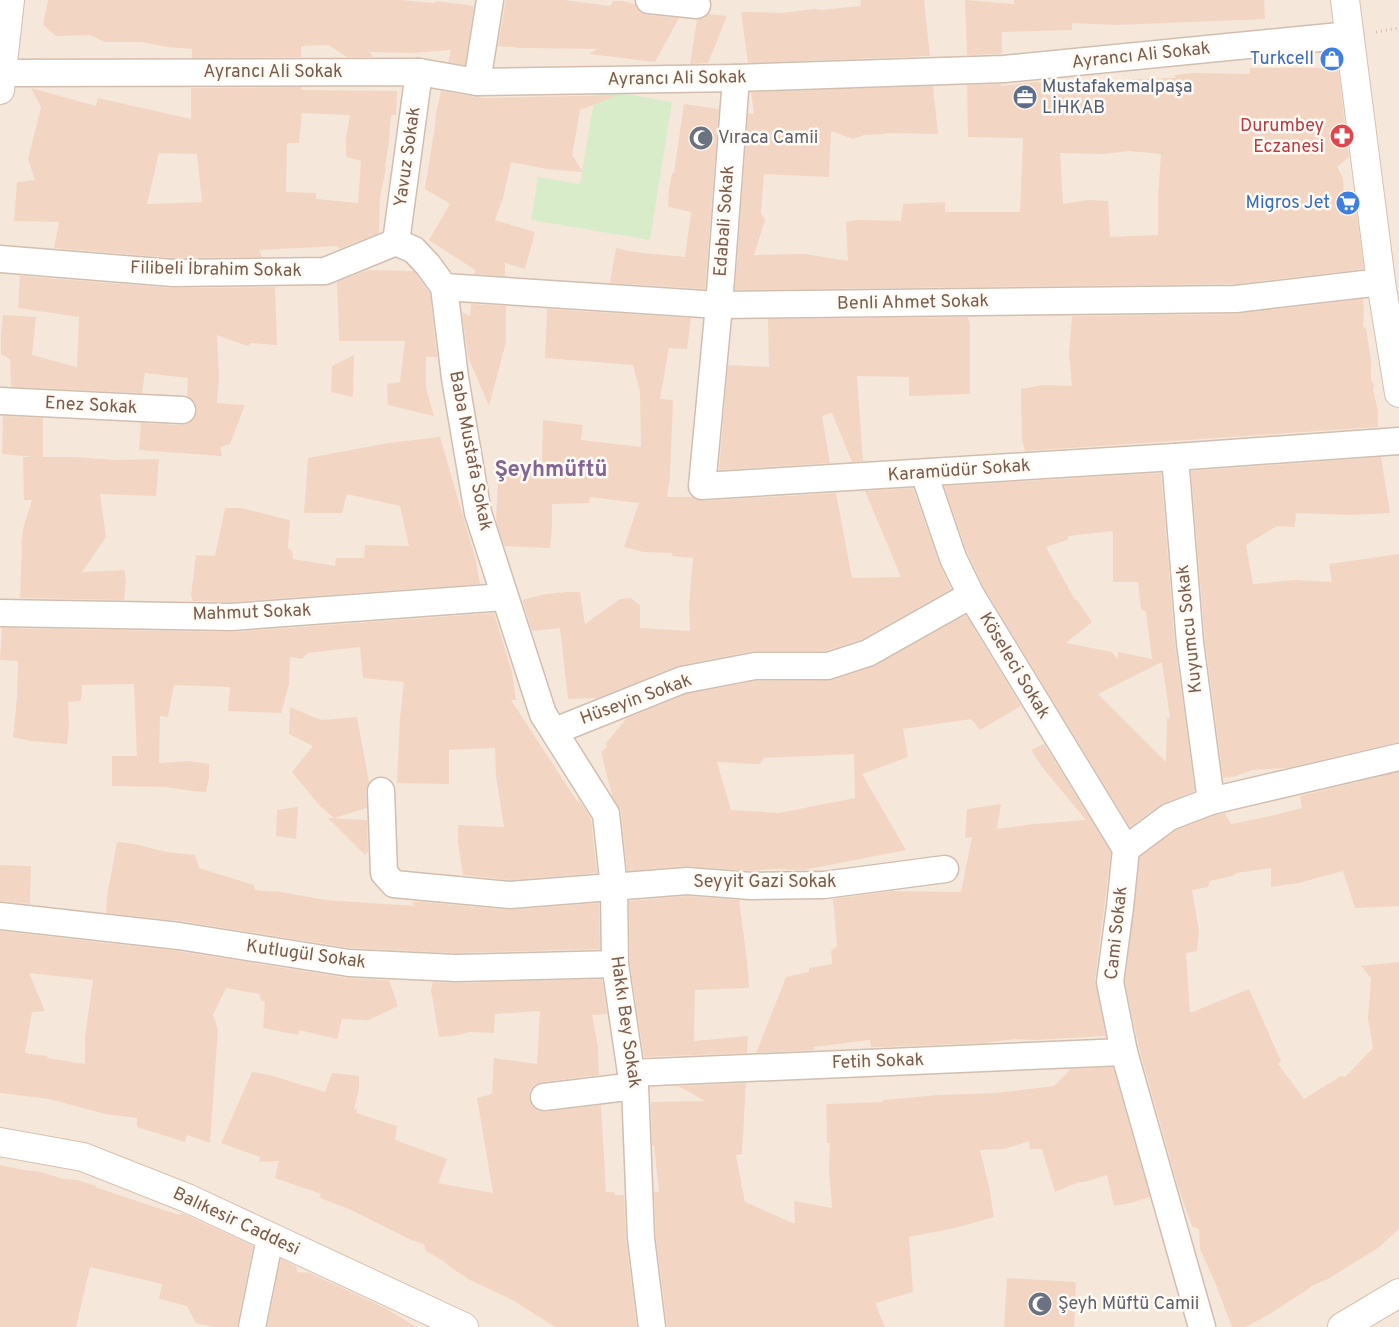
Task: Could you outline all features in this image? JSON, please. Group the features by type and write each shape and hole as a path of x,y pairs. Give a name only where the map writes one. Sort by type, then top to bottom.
{"main road":[{"path":"1,81 10,0"},
{"path":"1345,0 1382,282 1399,393"},
{"name":"Balıkesir Caddesi","path":"0,1142 83,1157 187,1198 464,1327"},
{"path":"1342,1327 1399,1293"}],"street":[{"path":"477,82 490,0"},
{"path":"649,0 698,5"},
{"name":"Ayrancı Ali Sokak","path":"1,81 419,72 477,82 736,78 1004,69 1350,35"},
{"name":"Yavuz Sokak","path":"396,242 419,72"},
{"name":"Edabali Sokak","path":"719,305 736,78"},
{"name":"Filibeli İbrahim Sokak","path":"0,259 172,273 326,271 396,242"},
{"name":"Baba Mustafa Sokak","path":"396,242 414,250 444,287 455,378 478,513 543,714 555,731"},
{"name":"Benli Ahmet Sokak","path":"444,287 719,305 1236,299 1382,282"},
{"name":"Karamüdür Sokak","path":"719,305 702,486 1176,457 1399,441"},
{"name":"Enez Sokak","path":"0,401 182,410"},
{"name":"Kuyumcu Sokak","path":"1176,457 1190,643 1211,801"},
{"name":"Köseleci Sokak","path":"924,473 953,558 971,596 1126,849"},
{"name":"Hüseyin Sokak","path":"555,731 682,680 755,666 828,666 868,653 971,596"},
{"name":"Mahmut Sokak","path":"0,613 231,617 504,597"},
{"name":"Hakkı Bey Sokak","path":"555,731 606,814 614,888 615,964 633,1080 640,1238 652,1327"},
{"path":"1126,849 1168,817 1211,801 1399,757"},
{"name":"Seyyit Gazi Sokak","path":"381,791 384,873 394,884 510,895 687,882 751,886 824,885 945,869"},
{"name":"Cami Sokak","path":"1126,849 1110,982 1124,1052 1202,1327"},
{"name":"Kutlugül Sokak","path":"0,916 179,936 348,963 456,968 615,964"},
{"name":"Fetih Sokak","path":"544,1097 633,1080 1124,1052"},
{"path":"252,1327 270,1238"}],"shaded area":[{"path":"0,0 1399,0 1399,1327 0,1327"}],"green space":[{"path":"596,89 672,102 650,240 531,220 538,177 580,184"}],"building":[{"path":"48,0 401,0 434,3 437,1 474,6 465,65 448,62 451,50 410,53 370,52 373,57 347,57 329,45 301,46 301,57 192,58 192,49 141,42 105,42 90,35 56,36 43,25"},
{"path":"506,0 564,0 610,6 613,1 622,1 635,4 640,12 647,15 679,18 655,62 589,54 597,49 498,46"},
{"path":"861,0 924,0 930,56 748,63 741,12 783,13 814,9 823,10 860,6"},
{"path":"965,0 1014,4 1014,0 1264,0 1265,19 1117,25 1072,23 1072,30 1002,32 1002,54 967,55"},
{"path":"709,14 727,16 708,63 690,64 697,20"},
{"path":"1250,68 1338,68 1349,157 1337,167 1343,178 1344,196 1355,198 1364,269 1235,284 735,290 748,113 754,114 751,92 933,86 938,134 885,133 864,135 853,139 831,131 829,177 764,174 761,213 765,220 754,255 805,254 848,261 846,222 858,220 901,221 903,204 945,202 945,212 1020,212 1023,138 968,137 967,85 1001,84 1001,86 1036,82 1091,84 1132,79 1175,78 1175,75 1193,73 1250,74","holes":["1128,151 1161,154 1158,235 1110,237 1108,201 1088,200 1063,204 1060,153 1104,154"]},
{"path":"301,87 301,90 397,91 396,115 391,115 386,168 380,198 379,233 338,249 338,246 259,250 262,257 174,258 54,248 59,222 14,221 17,182 35,180 28,159 41,107 31,88 96,106 98,98 191,119 191,88","holes":["302,113 350,115 346,138 346,157 361,161 358,203 316,199 316,193 286,192 287,143 299,143","159,153 197,154 202,202 147,204"]},
{"path":"441,91 483,98 619,95 580,110 572,155 583,172 546,169 511,162 503,198 495,220 535,232 525,269 505,263 505,276 474,274 475,270 429,240 450,204 425,189"},
{"path":"684,104 719,109 705,289 610,283 616,248 634,252 685,257 691,212 668,207 669,190 672,173 674,173"},
{"path":"368,270 414,271 430,293 437,357 426,357 426,388 434,416 388,405 387,384 400,382 405,341 339,341 337,282"},
{"path":"20,276 172,288 275,287 277,345 252,343 247,346 217,335 219,377 217,403 245,405 230,444 220,447 222,456 139,450 141,423 181,425 188,424 194,418 197,410 195,403 187,396 188,378 145,373 142,393 11,387 10,359 1,354 3,315 36,317 32,355 77,367 79,317 18,308"},
{"path":"1363,299 1363,327 1366,328 1371,361 1371,380 1374,384 1373,390 1378,410 1378,427 1025,451 1022,440 1021,389 1043,385 1072,386 1069,353 1072,316 1236,314"},
{"path":"471,304 506,306 506,342 489,406 468,357 462,312 470,316"},
{"path":"547,309 691,318 687,349 669,348 660,399 673,400 670,477 667,497 693,497 703,501 836,493 852,578 901,577 865,491 913,488 939,563 951,589 862,639 826,651 752,651 677,666 598,698 568,699 560,628 532,631 522,600 546,594 580,592 585,624 620,599 631,598 640,605 640,628 690,631 689,604 693,558 672,556 672,553 643,552 624,547 639,503 590,497 589,503 552,504 550,548 504,546 496,520 499,463 542,465 543,420 583,425 581,440 641,447 640,392 633,365 545,358"},
{"path":"968,317 970,325 970,394 909,396 909,377 857,376 863,461 852,462 832,413 822,416 830,463 719,470 728,365 769,367 768,319"},
{"path":"354,355 353,397 331,392 332,366"},
{"path":"3,416 43,418 43,457 114,460 159,459 156,496 100,494 106,537 82,572 124,570 126,581 124,600 20,598 21,544 23,529 32,500 24,500 23,457 36,457 2,454"},
{"path":"440,437 475,557 480,584 231,602 193,601 191,596 196,555 215,556 225,508 241,508 290,520 288,548 292,551 293,559 335,566 336,558 364,558 365,545 409,546 400,506 347,494 342,513 304,513 308,458 388,443"},
{"path":"1381,457 1390,513 1351,515 1296,513 1295,527 1277,526 1246,545 1253,584 1294,580 1332,582 1329,564 1399,554 1399,742 1287,768 1253,770 1223,778 1205,641 1191,471"},
{"path":"1161,473 1175,645 1195,791 1160,805 1130,827 984,588 967,552 944,486","holes":["1113,531 1113,582 1138,582 1141,609 1146,612 1152,659 1118,652 1118,660 1112,652 1066,643 1092,622 1077,600 1075,600 1046,547 1068,540 1068,536","1162,662 1170,718 1167,719 1166,762 1098,694"]},
{"path":"494,613 512,672 516,700 511,700 579,804 578,798 591,819 597,873 510,880 463,875 458,843 458,825 504,827 496,776 495,748 449,750 449,784 397,783 400,717 404,682 363,678 360,647 308,653 302,659 290,657 289,684 281,713 228,711 230,687 174,685 168,717 160,716 159,763 189,761 209,764 206,792 166,787 112,786 112,756 137,756 134,684 82,685 81,701 68,702 69,725 67,744 31,741 13,737 18,661 0,660 2,628 232,632"},
{"path":"966,615 1021,706 980,730 971,719 903,729 908,757 862,774 906,850 804,870 773,869 751,871 686,866 627,871 621,812 612,796 601,752 607,747 606,743 627,718 686,694 756,681 833,680 875,666","holes":["854,754 855,798 779,813 731,810 717,762 760,764 764,758"]},
{"path":"290,707 321,720 357,717 369,782 366,791 367,808 334,818 319,805 292,772 313,746 289,734"},
{"path":"1044,744 1111,852 1095,980 1106,1036 882,1047 871,1047 870,1040 814,1047 814,1050 756,1053 786,977 809,972 809,968 832,964 831,951 837,946 833,899 891,891 961,892 972,837 965,838 967,809 1001,804 997,829 1086,820 1042,767 1031,750"},
{"path":"1399,772 1399,906 1355,908 1343,871 1299,883 1271,887 1271,868 1237,873 1233,876 1210,881 1208,887 1192,890 1199,932 1197,951 1186,953 1190,1013 1249,989 1281,1061 1278,1064 1304,1099 1341,1076 1345,1077 1373,1048 1368,1019 1371,978 1361,966 1399,962 1399,1229 1378,1248 1328,1279 1311,1286 1273,1312 1246,1327 1232,1327 1200,1249 1199,1229 1192,1226 1178,1187 1139,1048 1125,982 1140,857 1176,830 1215,815 1225,813 1231,824 1266,817 1302,808 1300,796"},
{"path":"298,807 296,839 276,836 277,810"},
{"path":"328,818 367,820 368,852 365,855"},
{"path":"117,842 135,844 166,852 195,855 199,868 254,885 255,890 281,892 325,900 415,906 412,902 422,902 509,910 599,903 600,949 456,953 351,948 181,921 106,913 107,896"},
{"path":"0,865 31,866 30,904 0,901"},
{"path":"687,896 739,900 749,988 695,990 694,1041 748,1036 747,1053 644,1057 630,963 629,901"},
{"path":"0,931 177,951 347,978 389,980 398,1006 369,1020 342,1019 337,1039 299,1030 298,1035 263,1028 265,1002 261,1000 259,994 226,988 213,1015 218,1029 210,1143 187,1135 185,1142 137,1127 137,1118 105,1114 49,1099 0,1093","holes":["29,973 93,980 85,1037 85,1064 25,1053 32,1012 45,1011"]},
{"path":"602,979 607,1014 592,1015 598,1046 599,1075 542,1082 535,1085 530,1091 529,1098 532,1106 538,1111 545,1112 601,1105 606,1192 624,1195 626,1240 637,1327 555,1327 514,1301 470,1280 426,1251 424,1244 411,1240 349,1209 320,1198 321,1194 275,1178 279,1161 259,1162 260,1157 221,1143 252,1072 270,1075 325,1092 332,1073 359,1076 359,1089 354,1109 357,1110 356,1113 397,1126 395,1140 447,1159 438,1183 493,1193 477,1098 492,1094 494,1058 537,1064 540,1011 495,1014 494,1033 470,1032 439,1037 431,990 433,982"},
{"path":"1113,1067 1150,1197 1114,1206 1107,1175 1079,1182 1055,1192 1042,1149 1030,1149 1029,1141 1004,1149 980,1150 994,1217 955,1228 909,1237 913,1292 875,1303 885,1327 667,1327 656,1237 654,1192 659,1192 654,1145 652,1146 651,1102 705,1101 678,1086 746,1083 742,1154 736,1155 745,1202 795,1224 794,1201 832,1208 829,1170 830,1143 827,1143 826,1104 883,1102 883,1100 938,1095 996,1093 1054,1086 1071,1069"},
{"path":"0,1165 37,1171 64,1179 77,1180 179,1215 182,1213 253,1246 237,1327 215,1327 196,1323 187,1306 159,1299 162,1284 90,1267 76,1327 0,1327"},
{"path":"281,1259 296,1266 297,1272 310,1273 387,1309 416,1327 267,1327"},
{"name":"Şeyh Müftü Camii","path":"1007,1278 1076,1282 1074,1327 1004,1327"}],"place":[{"name":"Turkcell","path":"1332,59"},
{"name":"Mustafakemalpaşa LİHKAB","path":"1025,97"},
{"name":"Durumbey Eczanesi","path":"1342,136"},
{"name":"Vıraca Camii","path":"701,138"},
{"name":"Migros Jet","path":"1348,203"},
{"name":"Şeyh Müftü Camii","path":"1040,1304"}],"district":[{"name":"Şeyhmüftü","path":"551,470"}]}
